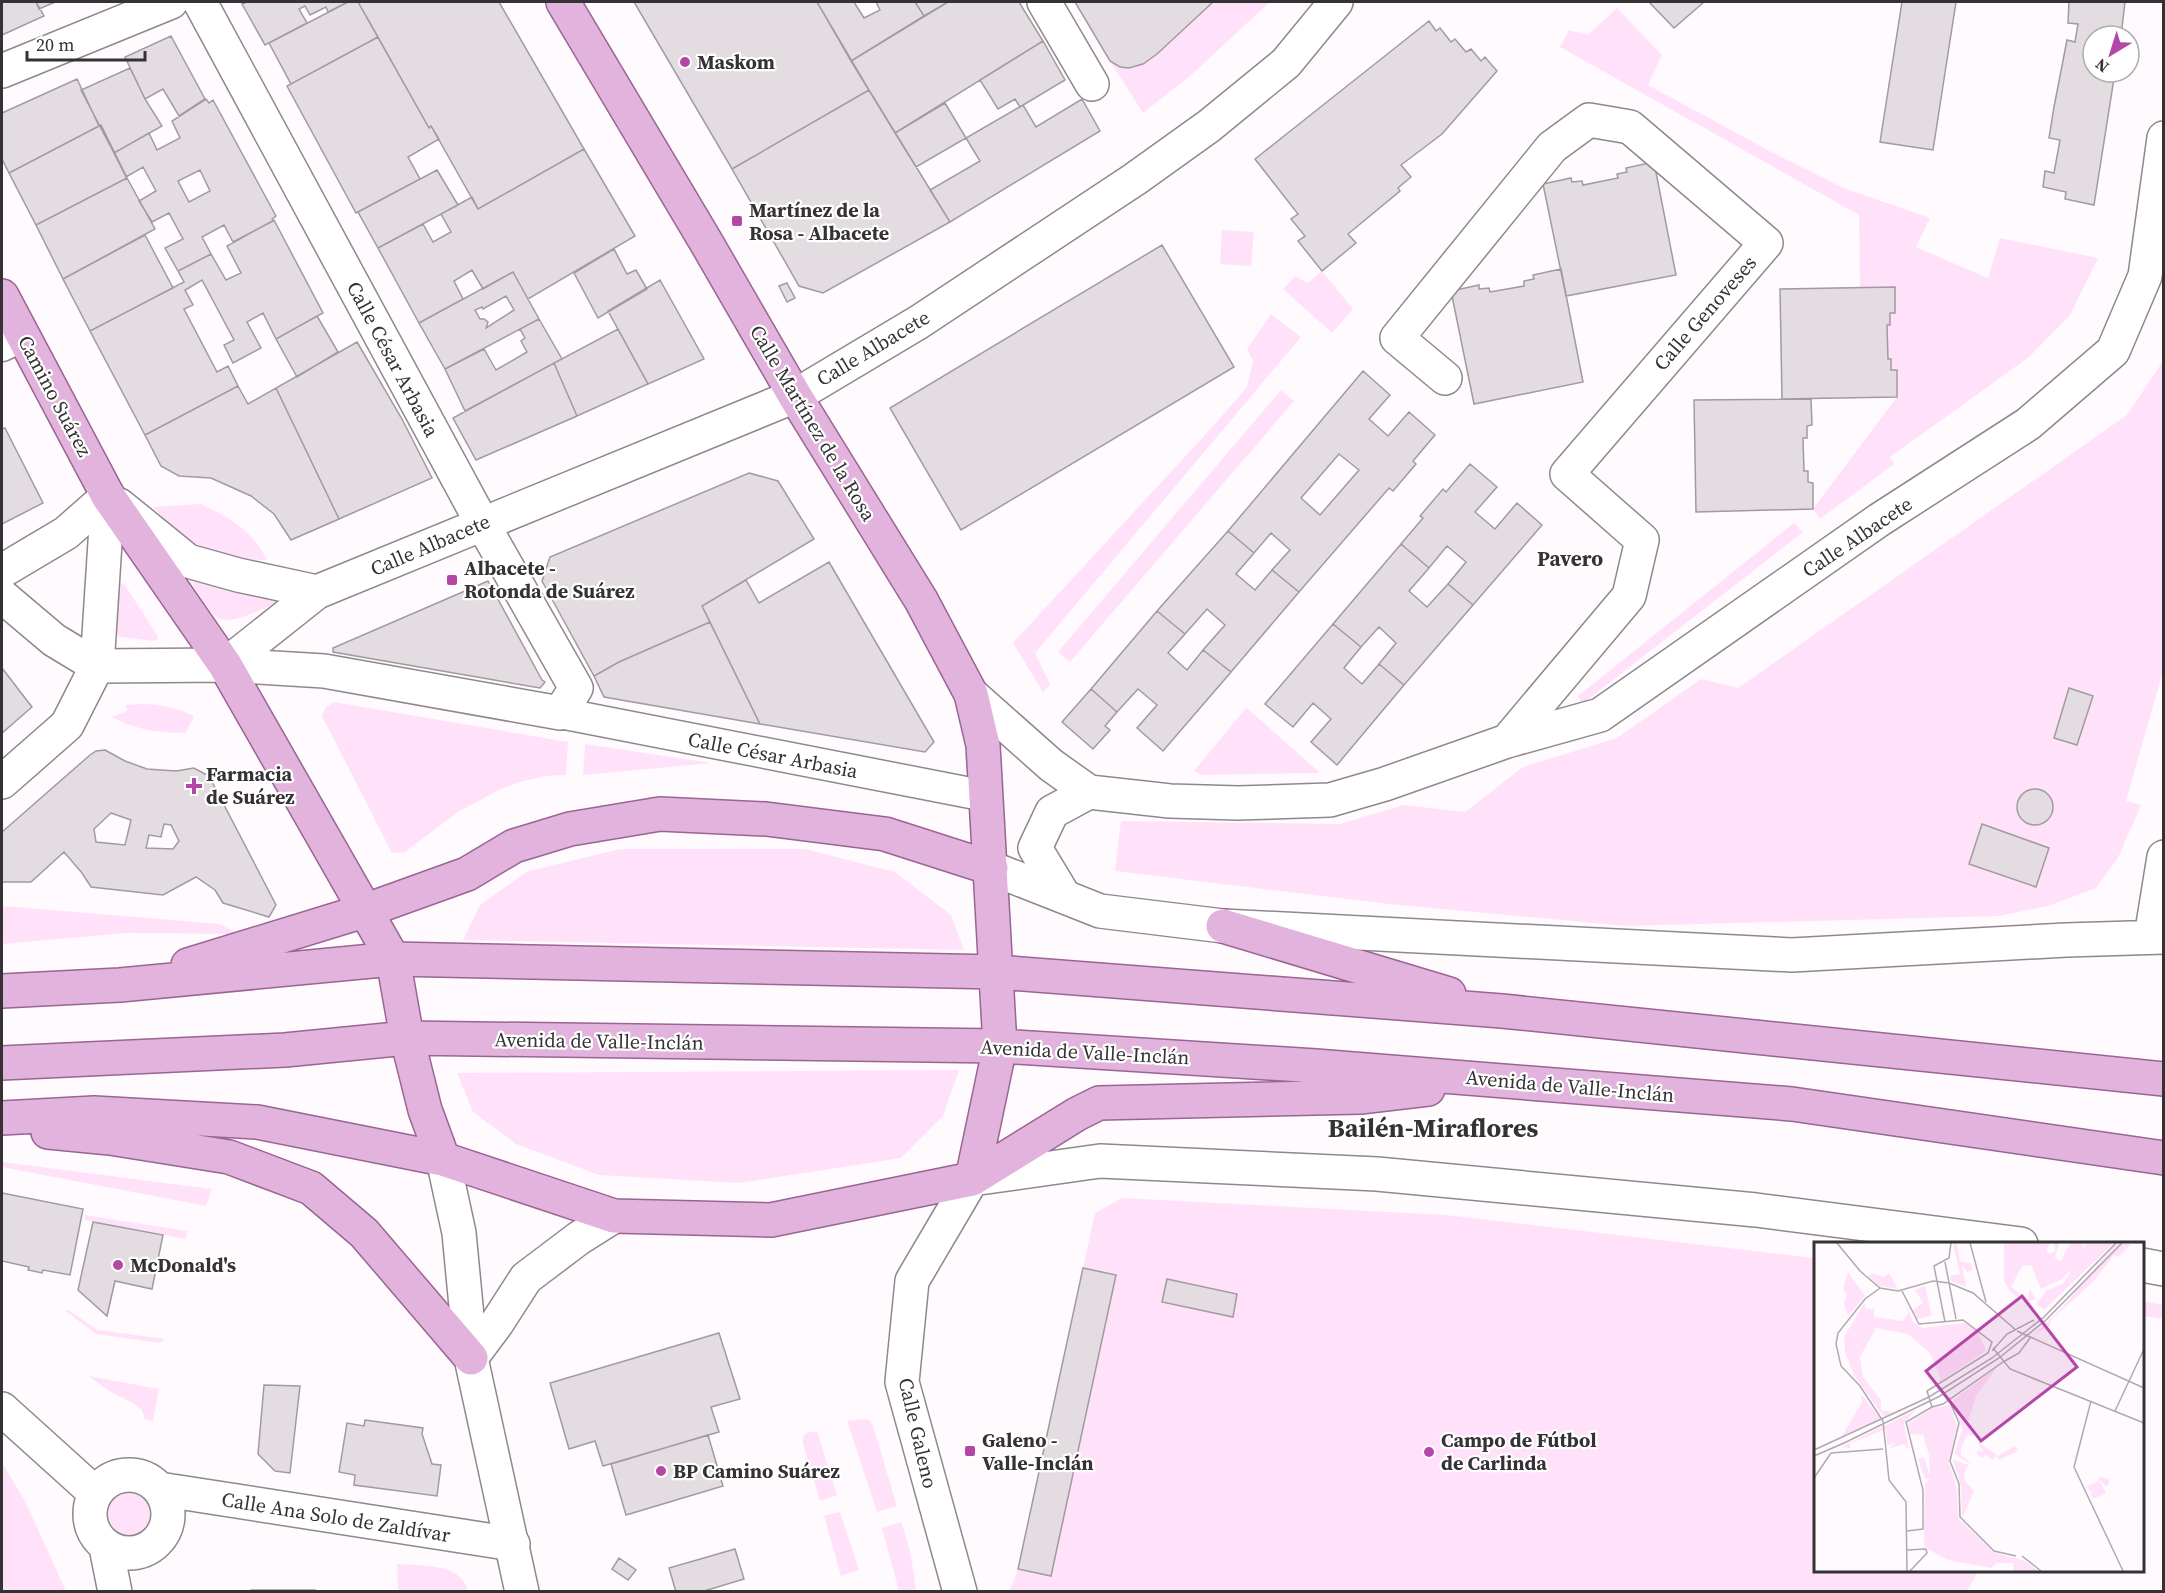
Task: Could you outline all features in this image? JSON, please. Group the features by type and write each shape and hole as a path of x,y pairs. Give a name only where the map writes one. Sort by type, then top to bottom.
{"main road":[{"name":"Calle Martínez de la Rosa","path":"563,2 795,396 921,600 971,694 983,745 1000,1046 972,1179"},
{"name":"Camino Suárez","path":"2,296 12,341 108,496 225,665 393,959 407,1038 425,1110 443,1159"},
{"path":"120,985 367,910 467,874 514,846 570,829 660,814 766,819 885,834 991,868"},
{"path":"1223,926 1362,966 1502,1011"},
{"path":"2,991 120,985 393,959 997,972 1502,1011 2163,1079"},
{"name":"Avenida de Valle-Inclán","path":"2,1063 285,1050 407,1038 1000,1046 1316,1066 1792,1104 2163,1158"},
{"path":"2,1118 94,1113 257,1122 443,1159 614,1216 771,1220 972,1179 1077,1113 1099,1103 1360,1097 1499,1080"},
{"path":"2,1128 110,1138 229,1157 311,1188 364,1233 471,1358"}],"street":[{"path":"2,71 171,2"},
{"name":"Calle César Arbasia","path":"200,2 482,523 576,688 560,713"},
{"path":"1044,2 1092,84"},
{"name":"Calle Albacete","path":"225,665 317,592 795,396 919,322 1190,139 1286,63 1336,2"},
{"name":"Calle Genoveses","path":"1445,378 1397,338 1551,147 1589,120 1630,127 1766,243 1567,474 1642,540 1629,596 1507,741"},
{"name":"Calle Albacete","path":"1089,792 1170,801 1238,803 1330,800 1385,784 1507,741 1600,715 1879,520 2028,424 2113,351 2145,276 2163,138"},
{"path":"2,571 66,533 108,496"},
{"path":"108,496 189,561 238,575 317,592"},
{"path":"2,782 67,725 97,666 108,496"},
{"path":"2,597 54,640 97,666"},
{"name":"Calle César Arbasia","path":"97,666 225,665 324,671 560,713 986,796"},
{"path":"971,694 1051,765 1089,792 1053,812 1035,848 1064,896"},
{"path":"991,868 1100,911 1223,926 1792,955 2157,937 2163,857"},
{"path":"443,1159 459,1233 471,1358 522,1592"},
{"path":"972,1179 1100,1161 1377,1174 1756,1210 2005,1242"},
{"name":"Calle Galeno","path":"952,1582 927,1468 902,1382 912,1281 972,1179"},
{"path":"471,1358 526,1278 579,1238 614,1216"},
{"path":"2144,1265 2163,1269"},
{"path":"2,1409 95,1493"},
{"path":"126,1475 145,1478 159,1489 169,1510 165,1532 150,1549 128,1554 106,1547 96,1536 90,1522 90,1507 95,1493 109,1480 126,1475"},
{"name":"Calle Ana Solo de Zaldívar","path":"159,1489 513,1544"},
{"path":"106,1547 115,1592"}],"shaded area":[{"path":"1213,2 1270,2 1190,76 1143,113 1110,61 1126,67 1143,64"},
{"path":"1617,8 1662,55 1648,85 1777,155 1844,188 1930,218 1916,247 1988,278 2000,238 2098,258 2070,315 2029,357 1890,457 1894,464 1820,519 1813,509 1897,397 1897,371 1891,370 1891,359 1888,359 1887,325 1890,325 1890,313 1895,313 1895,287 1860,287 1859,215 1560,47 1569,30 1588,35"},
{"path":"1222,230 1254,232 1251,266 1220,264"},
{"path":"1322,271 1353,309 1332,333 1283,289 1295,276 1308,283"},
{"path":"1271,314 1301,337 1035,653 1050,684 1043,692 1013,643 1247,387 1253,361 1247,349"},
{"path":"2163,361 2163,671 2126,801 2141,805 2118,858 2096,888 2048,906 1999,916 1625,926 1389,904 1115,871 1121,821 1340,824 1404,805 1465,812 1523,767 1617,738 1701,679 1738,688 2127,415"},
{"path":"1281,390 1294,401 1070,662 1058,652"},
{"path":"200,504 239,526 254,540 267,560 233,557 204,547 177,531 153,507"},
{"path":"1794,523 1803,532 1582,704 1578,696"},
{"path":"195,581 237,592 280,595 281,601 240,618 224,620 214,615 207,607 192,584"},
{"path":"121,583 125,585 158,639 154,641 113,636 118,586"},
{"path":"334,702 568,742 566,775 545,776 501,789 458,812 405,852 392,853 322,716 325,708"},
{"path":"126,705 168,707 194,716 186,733 148,730 112,717 127,711"},
{"path":"1246,708 1320,773 1201,775 1194,771"},
{"path":"585,744 712,763 583,775"},
{"path":"620,849 805,849 895,872 951,915 964,950 463,940 480,905 526,872"},
{"path":"2,906 220,924 239,934 127,933 2,944"},
{"path":"959,1070 943,1116 901,1158 739,1183 599,1175 516,1144 473,1112 457,1073"},
{"path":"2,1162 212,1189 206,1206 2,1167"},
{"name":"Campo de Fútbol de Carlinda","path":"1122,1198 1446,1215 1814,1258 1814,1572 1978,1572 1966,1592 1009,1592 1018,1569 1095,1213"},
{"path":"85,1215 187,1231 186,1239 85,1220"},
{"path":"2144,1301 2163,1305 2163,1319 2144,1316"},
{"path":"64,1310 68,1310 98,1330 165,1339 160,1343 96,1334"},
{"path":"88,1376 159,1389 153,1421 145,1419 142,1410 133,1403 111,1392"},
{"path":"865,1419 873,1426 897,1506 877,1512 847,1421"},
{"path":"817,1431 837,1495 820,1501 803,1444 803,1437 807,1433"},
{"path":"2,1462 26,1503 66,1591 2,1591"},
{"path":"123,1488 133,1488 147,1495 154,1514 147,1533 133,1540 123,1540 113,1536 106,1529 102,1519 102,1509 106,1499 113,1492"},
{"path":"840,1512 859,1570 841,1576 824,1516"},
{"path":"901,1522 909,1548 916,1591 899,1591 882,1528"},
{"path":"397,1564 439,1567 449,1570 464,1582 468,1591 398,1591"}],"building":[{"path":"2,2 36,2 44,16 2,35"},
{"path":"36,2 55,2 39,9"},
{"path":"247,2 348,2 328,12 326,7 310,15 305,6 299,9 307,23 265,45 242,4"},
{"path":"348,2 358,2 378,37 291,84 269,43"},
{"path":"358,2 499,2 584,149 478,209"},
{"path":"634,2 817,2 869,90 732,169"},
{"path":"817,2 854,2 864,18 880,10 876,2 915,2 924,16 851,61"},
{"path":"915,2 948,2 924,16"},
{"path":"948,2 1019,2 1043,41 895,133 851,61"},
{"path":"1075,2 1213,2 1157,54 1143,64 1129,68 1120,67 1110,61"},
{"path":"1649,2 1704,2 1674,28"},
{"path":"1902,2 1956,2 1933,150 1880,142"},
{"path":"2069,2 2125,2 2122,24 2081,24 2081,84 2113,84 2094,205 2065,199 2066,192 2043,187 2045,171 2054,173 2060,140 2049,138 2067,40 2075,42 2078,24 2068,23"},
{"path":"1429,21 1436,31 1440,28 1451,42 1455,39 1466,52 1471,49 1481,61 1485,57 1497,71 1442,134 1401,165 1411,177 1398,188 1400,191 1348,234 1356,243 1322,271 1298,241 1305,236 1291,219 1298,214 1255,159"},
{"path":"171,36 205,99 179,116 163,89 145,99 125,57"},
{"path":"378,37 429,128 431,126 439,139 408,157 420,179 356,213 287,86"},
{"path":"1043,41 1065,80 1020,107 1015,99 998,109 980,80"},
{"path":"130,68 145,99 162,126 114,153 81,90"},
{"path":"77,79 99,126 9,173 2,159 2,113"},
{"path":"869,90 950,222 823,293 799,286 732,169"},
{"path":"206,99 209,103 213,100 276,216 272,219 273,221 233,242 224,225 202,237 211,254 178,271 165,248 183,239 169,213 152,222 139,201 156,191 143,167 126,177 114,153 149,133 157,150 180,138 172,121","holes":["200,170 210,191 189,202 178,181"]},
{"path":"1082,99 1100,131 950,222 930,190 980,161 966,138 1023,105 1036,127"},
{"path":"945,103 966,138 916,167 895,133"},
{"path":"101,125 127,178 36,225 9,173"},
{"path":"584,149 635,236 528,299 513,272 483,289 472,270 454,281 463,299 419,323 378,248 423,224 433,242 451,232 441,214 472,197 478,209"},
{"path":"1654,162 1676,275 1566,296 1543,184 1571,178 1572,182 1582,181 1583,185 1618,178 1617,174 1627,172 1626,168"},
{"path":"437,170 458,205 378,248 358,212"},
{"path":"127,178 155,229 63,279 36,225"},
{"path":"274,220 323,313 276,339 263,313 247,322 261,348 233,363 224,345 234,340 202,280 185,290 193,305 184,309 217,372 228,366 238,386 145,435 90,331 184,282 178,271 211,254 226,280 241,273 227,246"},
{"path":"145,235 173,288 90,331 63,279"},
{"path":"1162,245 1234,367 961,530 890,408"},
{"path":"614,249 627,274 636,270 647,289 598,318 574,273"},
{"path":"1561,269 1583,382 1474,404 1451,291 1479,285 1479,289 1489,288 1490,292 1524,286 1524,281 1534,279 1533,275"},
{"path":"513,272 539,319 445,369 419,323","holes":["506,296 514,310 486,328 488,322 480,319 475,310 482,307 483,309"]},
{"path":"660,280 704,359 648,384 608,311"},
{"path":"787,283 795,298 787,302 779,286"},
{"path":"1895,287 1895,313 1890,313 1890,325 1887,325 1888,359 1891,359 1891,370 1897,370 1897,397 1782,399 1780,289"},
{"path":"317,316 338,352 297,377 276,339"},
{"path":"539,319 562,359 465,411 445,369 484,349 496,370 527,352 521,341 525,338 520,329"},
{"path":"618,329 648,384 577,416 554,363"},
{"path":"357,342 402,419 432,478 339,519 276,388"},
{"path":"554,363 577,416 476,460 453,418"},
{"path":"1363,371 1390,395 1369,419 1388,436 1409,412 1435,435 1413,461 1416,464 1393,491 1389,488 1299,592 1272,570 1290,550 1271,533 1254,553 1228,531","holes":["1339,454 1359,470 1320,515 1301,498"]},
{"path":"238,386 248,404 276,388 339,519 291,540 274,514 251,496 211,478 179,476 161,466 145,435"},
{"path":"1811,399 1812,425 1807,426 1807,438 1803,438 1804,471 1808,471 1808,482 1813,483 1813,509 1696,512 1694,400"},
{"path":"5,428 43,503 2,524 2,429"},
{"path":"1470,464 1497,487 1475,512 1495,529 1517,503 1542,525 1473,605 1448,584 1466,562 1447,546 1429,568 1401,544 1423,518 1420,516 1443,489 1446,492"},
{"path":"749,473 778,481 814,539 702,606 710,622 619,662 594,676 542,581 550,557"},
{"path":"1228,531 1254,553 1236,574 1255,590 1272,570 1299,592 1231,672 1203,650 1225,625 1207,609 1185,634 1157,611"},
{"path":"1401,544 1429,568 1409,591 1427,607 1448,584 1473,605 1404,685 1379,664 1396,643 1379,627 1361,647 1333,624"},
{"path":"829,562 934,742 925,752 760,724 702,606 746,580 759,603"},
{"path":"488,581 545,682 540,688 333,652 333,648"},
{"path":"1157,611 1185,634 1168,653 1187,670 1203,650 1231,672 1163,751 1137,728 1157,705 1138,689 1117,712 1091,689"},
{"path":"710,622 760,724 604,697 594,676 619,662"},
{"path":"1333,624 1361,647 1344,668 1362,684 1379,664 1404,685 1337,765 1311,742 1331,719 1313,703 1293,727 1265,704"},
{"path":"2,668 32,707 2,733"},
{"path":"2069,688 2093,696 2077,745 2054,738"},
{"path":"1091,689 1117,712 1105,726 1110,730 1093,749 1062,722"},
{"path":"105,750 147,769 176,771 194,768 209,776 276,905 269,917 223,903 215,890 196,877 163,895 91,887 64,852 31,882 2,882 2,832 96,751","holes":["111,813 131,820 125,845 96,842 94,829","164,824 171,825 179,841 173,849 146,848 149,835 161,837"]},
{"path":"2035,789 2048,794 2053,807 2048,820 2035,825 2022,820 2017,807 2022,794"},
{"path":"1982,824 2049,848 2036,887 1969,864"},
{"path":"2,1193 83,1209 70,1275 43,1270 42,1273 28,1270 29,1267 2,1261"},
{"path":"93,1222 163,1235 152,1289 115,1281 107,1316 78,1290"},
{"path":"1083,1268 1116,1275 1051,1576 1018,1569"},
{"path":"1167,1279 1237,1294 1233,1317 1162,1302"},
{"path":"719,1333 740,1399 711,1407 719,1432 603,1466 595,1441 569,1449 550,1383"},
{"path":"264,1385 300,1386 290,1473 275,1471 258,1454"},
{"path":"365,1420 423,1428 422,1434 432,1464 441,1465 437,1496 354,1485 355,1475 339,1472 347,1423 364,1426"},
{"path":"708,1435 723,1486 626,1515 611,1464"},
{"path":"735,1549 744,1579 701,1592 676,1592 669,1568"},
{"path":"619,1558 636,1570 628,1580 612,1569"},
{"path":"251,1590 315,1590 316,1592 251,1592"}],"place":[{"name":"Maskom","path":"685,62"},
{"name":"Martínez de la Rosa - Albacete","path":"737,221"},
{"name":"Albacete - Rotonda de Suárez","path":"452,580"},
{"name":"Farmacia de Suárez","path":"194,786"},
{"name":"McDonald's","path":"118,1265"},
{"name":"Galeno - Valle-Inclán","path":"970,1451"},
{"name":"Campo de Fútbol de Carlinda","path":"1429,1452"},
{"name":"BP Camino Suárez","path":"661,1471"}],"district":[{"name":"Pavero","path":"1570,558"},
{"name":"Bailén-Miraflores","path":"1433,1128"}]}
